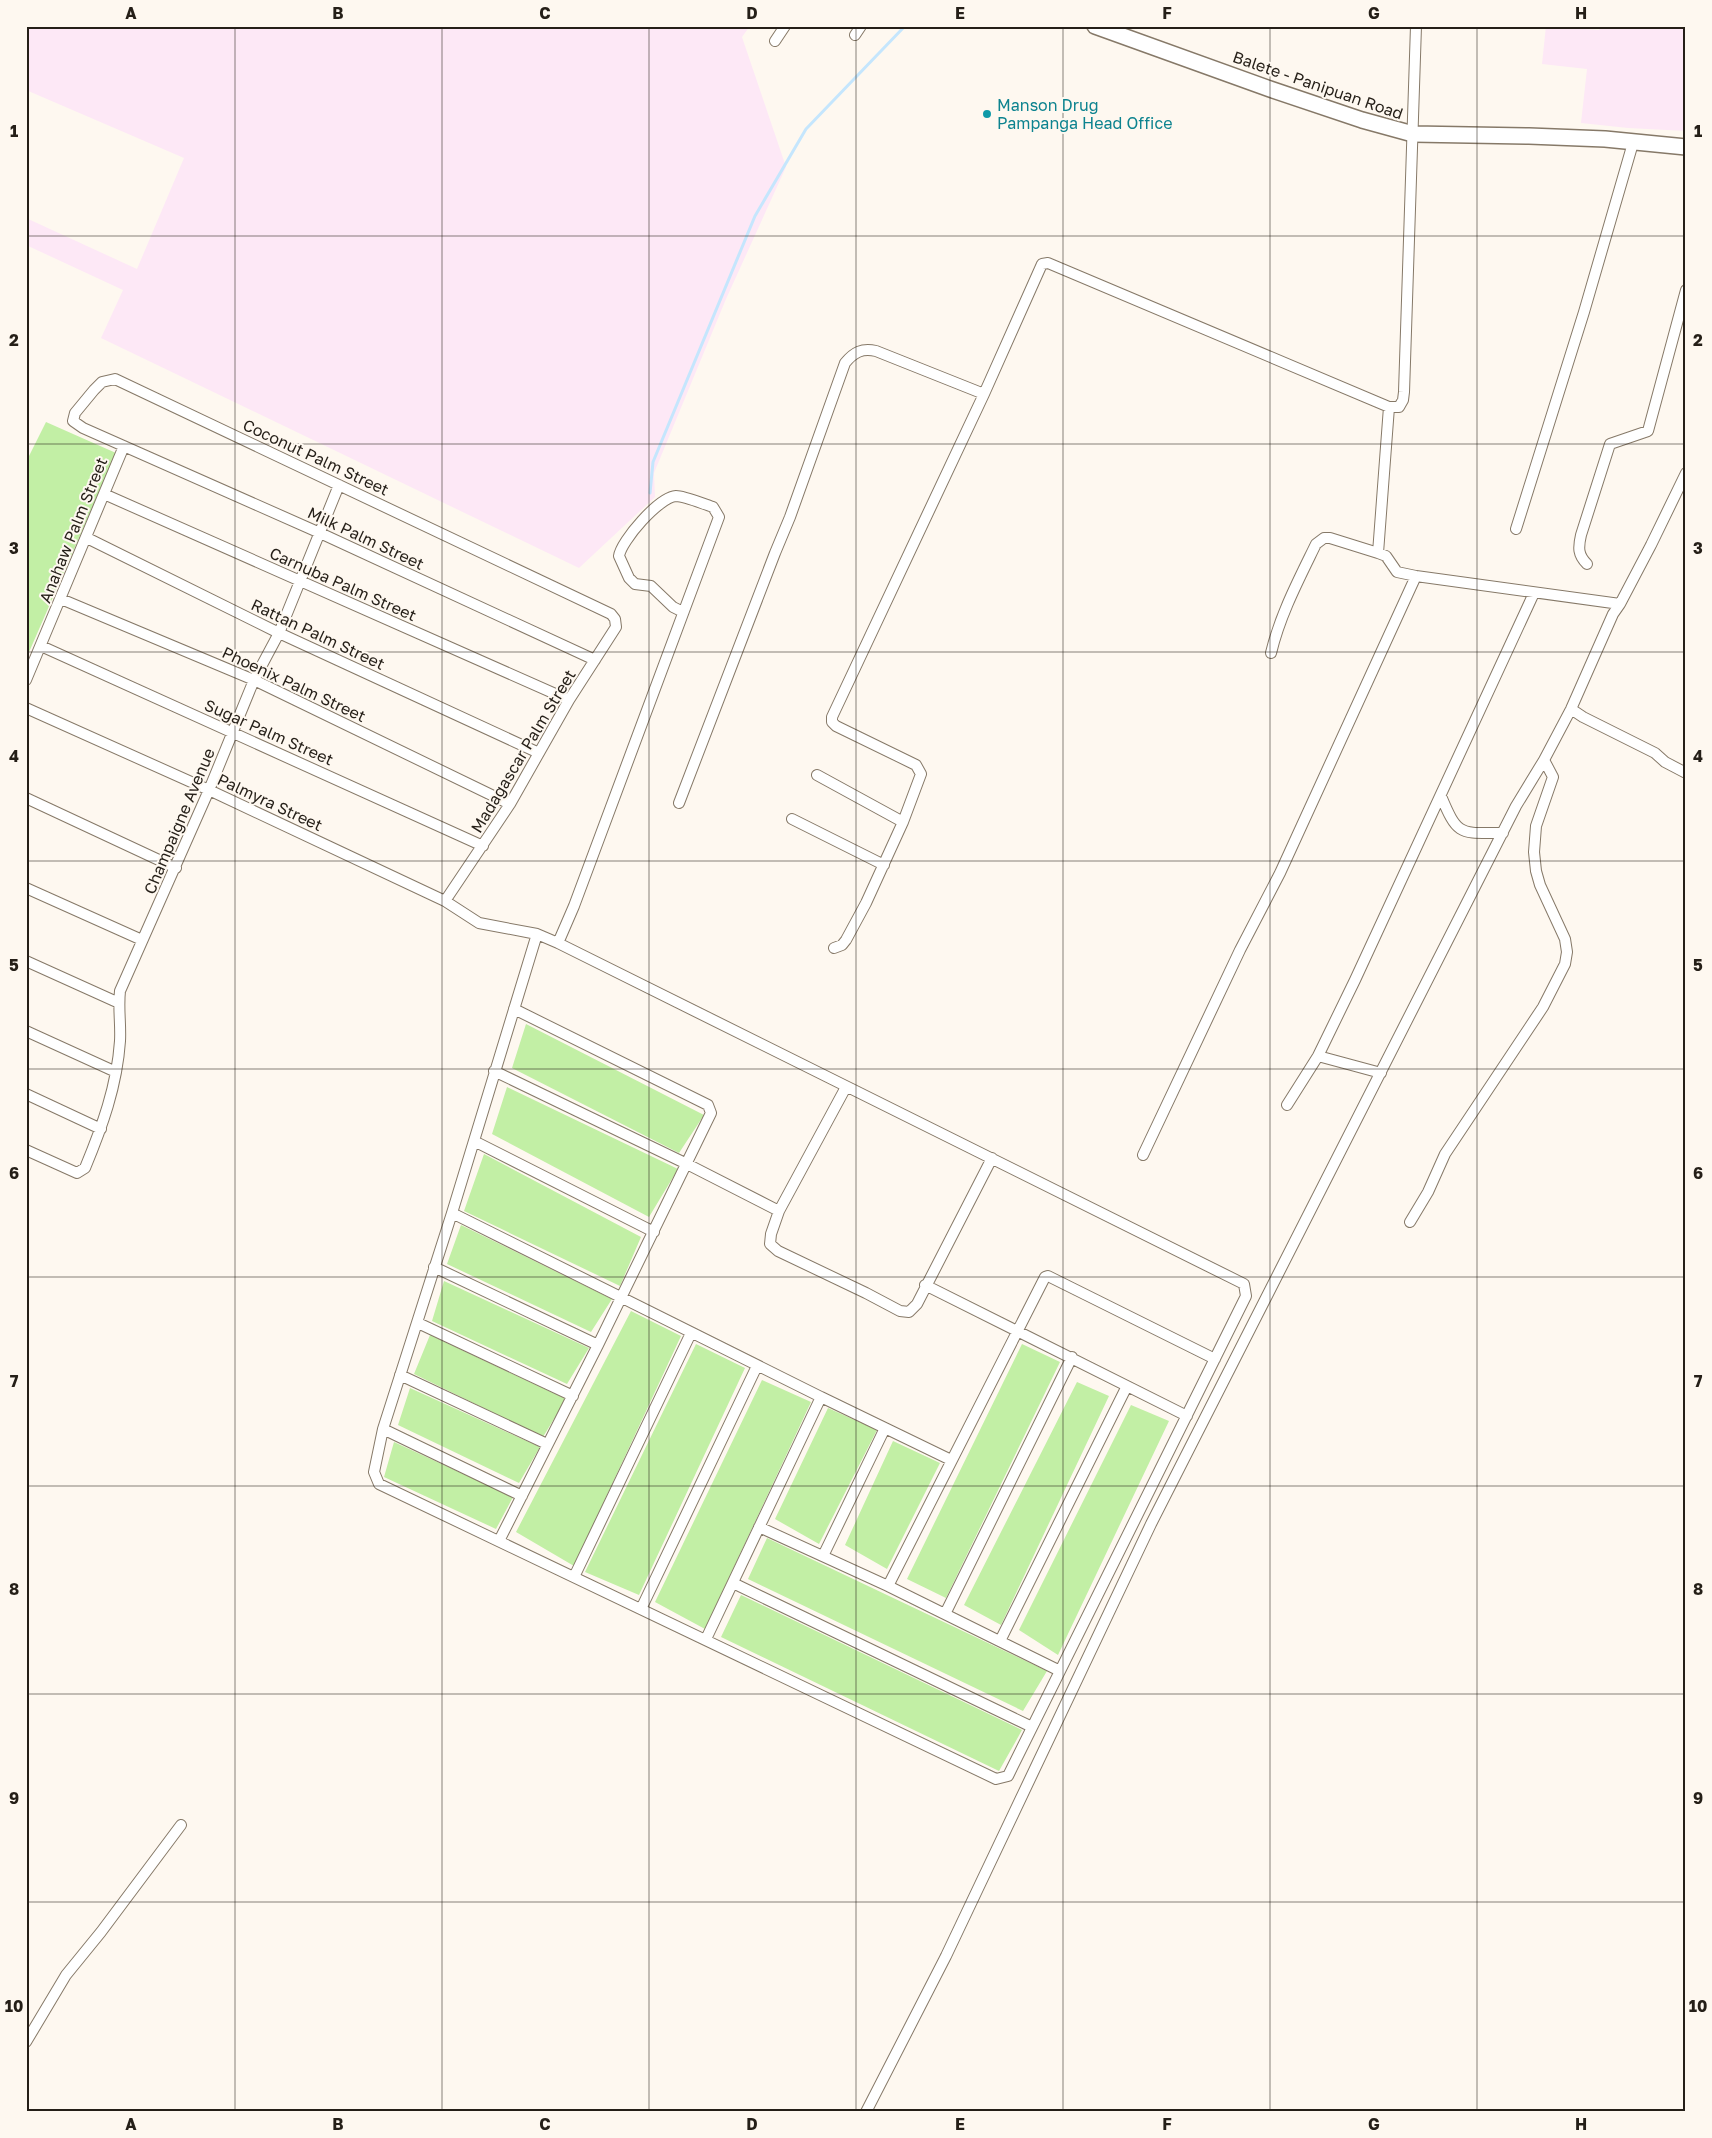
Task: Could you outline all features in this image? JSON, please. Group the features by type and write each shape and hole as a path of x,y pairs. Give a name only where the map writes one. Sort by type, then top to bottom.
{"main road":[{"name":"Balete - Panipuan Road","path":"1095,26 1270,89 1362,120 1413,134 1529,136 1686,147"}],"street":[{"path":"774,41 785,26"},
{"path":"834,948 842,945 850,933 884,864 922,774 919,768 836,726 832,722 832,717 984,394 1042,264 1046,263 1389,407 1399,407 1404,392 1416,26"},
{"path":"1516,529 1584,312 1633,143"},
{"path":"1587,564 1580,557 1578,546 1610,444 1648,431 1686,290"},
{"path":"679,803 774,553 790,517 845,363 852,354 859,350 876,351 984,394"},
{"name":"Coconut Palm Street","path":"124,446 83,428 73,421 75,413 102,382 115,379 611,614"},
{"path":"1378,553 1389,407"},
{"name":"Anahaw Palm Street","path":"26,680 62,600 124,446"},
{"name":"Milk Palm Street","path":"124,446 595,660"},
{"path":"866,2112 946,1956 1151,1524 1516,806 1544,760 1571,709 1613,614 1651,546 1686,473"},
{"name":"Champaigne Avenue","path":"26,1150 77,1173 85,1168 110,1104 120,1041 120,991 176,868 254,680 279,633 339,485"},
{"name":"Carnuba Palm Street","path":"104,494 569,700"},
{"path":"558,943 630,757 719,517 713,507 676,496 664,501 646,516 621,548 619,556 629,578 635,584 651,586 673,607 683,612"},
{"name":"Rattan Palm Street","path":"87,538 279,633 539,753"},
{"path":"1272,653 1294,590 1316,544 1324,538 1330,538 1386,556 1397,572 1620,604"},
{"path":"1143,1156 1240,950 1280,873 1416,576"},
{"path":"1287,1105 1318,1056 1441,796 1534,593"},
{"name":"Phoenix Palm Street","path":"62,600 254,680 510,804"},
{"name":"Madagascar Palm Street","path":"445,901 510,804 569,700 616,627 615,619 611,614"},
{"name":"Sugar Palm Street","path":"41,646 483,846"},
{"name":"Palmyra Street","path":"26,708 209,790 445,901 479,924 537,934 558,943 1244,1284 1246,1296 1215,1359"},
{"path":"1571,709 1655,754 1665,762 1686,773"},
{"path":"1410,1222 1428,1192 1445,1154 1543,1007 1565,964 1567,952 1565,939 1540,885 1534,852 1536,826 1553,777 1544,760"},
{"path":"817,775 903,822"},
{"path":"1441,796 1452,823 1464,832 1503,833"},
{"path":"26,798 176,868"},
{"path":"792,819 884,864"},
{"path":"26,888 142,940"},
{"path":"537,934 418,1323 383,1429 374,1472 379,1484 996,1779 1008,1776 1215,1359 1048,1276 1041,1281 888,1586"},
{"path":"26,961 119,1003"},
{"path":"499,1541 573,1396 711,1113 708,1105 514,1009"},
{"path":"26,1030 116,1072"},
{"path":"1318,1056 1381,1073"},
{"path":"494,1071 687,1164 779,1212"},
{"path":"846,1087 779,1212 771,1234 770,1244 778,1251 866,1293 900,1312 909,1312 917,1304 925,1285 992,1158"},
{"path":"26,1094 101,1129"},
{"path":"474,1141 654,1232"},
{"path":"452,1213 691,1333 951,1460"},
{"path":"434,1267 598,1344"},
{"path":"925,1285 1017,1329 1187,1416"},
{"path":"418,1323 573,1396"},
{"path":"574,1577 691,1333"},
{"path":"945,1614 1072,1357"},
{"path":"641,1609 758,1366"},
{"path":"400,1375 547,1444"},
{"path":"1000,1641 1127,1386"},
{"path":"706,1639 821,1397"},
{"path":"823,1556 885,1428"},
{"path":"383,1429 522,1496"},
{"path":"759,1526 888,1586 1060,1671"},
{"path":"733,1583 1032,1727"},
{"path":"26,2042 66,1975 102,1932 181,1825"}],"shaded area":[{"path":"26,26 750,26 742,37 786,167 726,299 654,473 655,497 579,568 101,338 123,290 26,245 26,218 137,269 184,158 26,90"},
{"path":"1546,26 1599,30 1600,26 1686,26 1686,131 1581,123 1587,69 1542,64"}],"green space":[{"path":"46,422 116,453 26,659 26,462"},
{"path":"526,1024 704,1115 679,1153 512,1068"},
{"path":"507,1087 678,1169 649,1217 492,1134"},
{"path":"484,1154 641,1237 620,1286 464,1211"},
{"path":"461,1225 612,1299 591,1332 447,1264"},
{"path":"444,1281 589,1348 567,1384 432,1321"},
{"path":"631,1311 681,1336 574,1566 516,1532"},
{"path":"430,1335 566,1399 543,1437 414,1374"},
{"path":"696,1344 745,1368 639,1595 585,1572"},
{"path":"1022,1344 1060,1362 946,1598 907,1579"},
{"path":"762,1380 811,1402 705,1629 655,1602"},
{"path":"1077,1382 1109,1396 1001,1625 964,1605"},
{"path":"410,1388 540,1447 519,1483 398,1425"},
{"path":"1131,1405 1169,1421 1058,1655 1019,1630"},
{"path":"828,1408 877,1430 819,1544 775,1519"},
{"path":"893,1441 940,1463 887,1569 845,1545"},
{"path":"394,1442 513,1497 496,1529 384,1477"},
{"path":"767,1538 1047,1671 1023,1711 748,1579"},
{"path":"741,1595 1022,1730 999,1771 721,1637"}],"waterway":[{"path":"650,493 653,462 755,216 806,129 905,26"}],"place":[{"name":"Manson Drug Pampanga Head Office","path":"987,114"}]}
